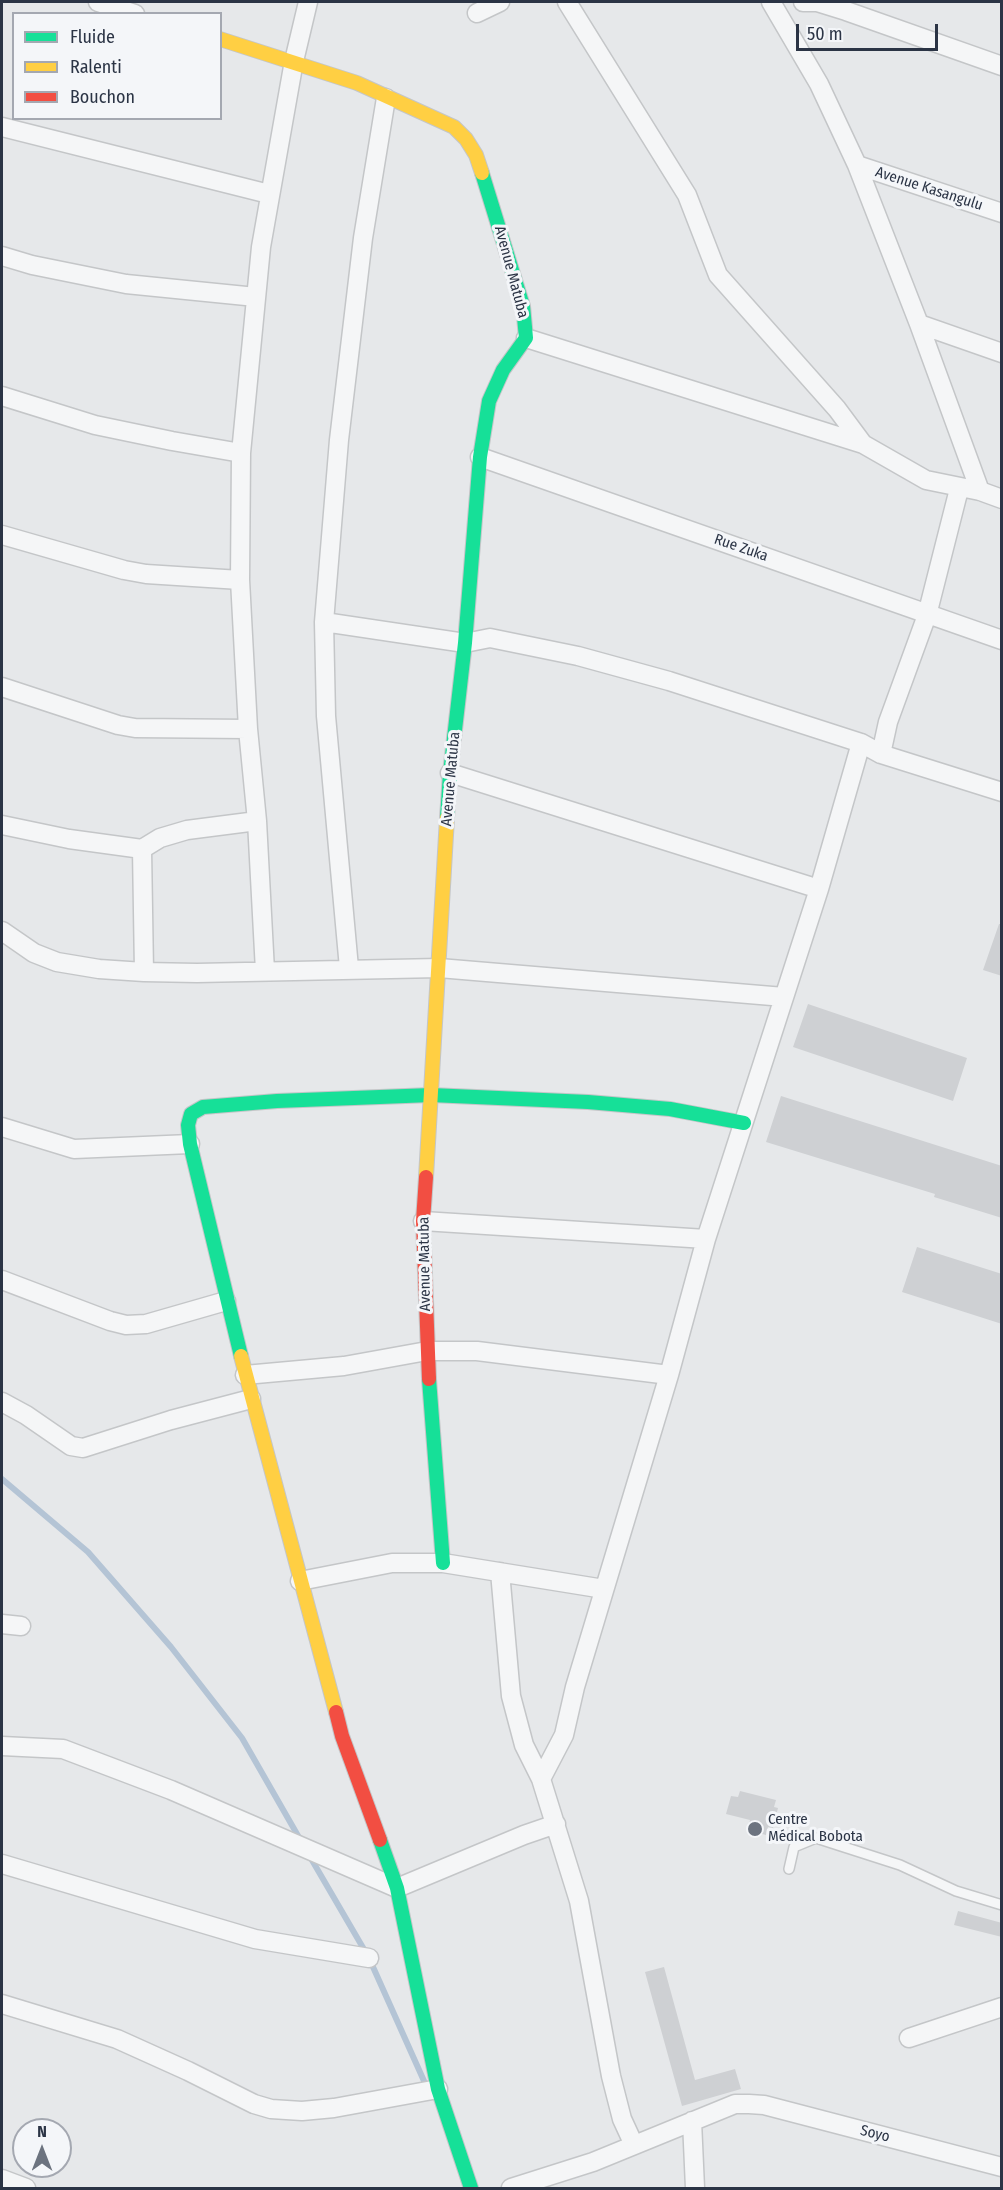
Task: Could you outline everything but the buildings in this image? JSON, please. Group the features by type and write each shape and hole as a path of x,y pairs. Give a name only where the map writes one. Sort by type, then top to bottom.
{"street":[{"path":"98,2 129,12"},
{"path":"265,971 240,580 241,453 256,297 269,194 294,61 308,2"},
{"path":"477,13 500,2"},
{"path":"567,2 687,195 718,275 837,409 863,444"},
{"path":"793,2 772,4 819,84 857,165 919,324 980,491"},
{"path":"803,2 847,6 1002,66"},
{"name":"Avenue Matuba","path":"222,40 357,83 454,127 476,155 523,306 526,338 503,369 489,401 480,457 465,643 450,773 423,1221 427,1351 443,1563"},
{"path":"349,968 327,727 324,622 340,428 363,238 386,98"},
{"path":"2,127 269,194"},
{"name":"Avenue Kasangulu","path":"857,165 1002,213"},
{"path":"2,256 32,265 126,284 256,297"},
{"path":"919,324 1002,353"},
{"path":"526,338 863,444 926,480 959,489 980,491 1002,499"},
{"path":"2,396 95,425 241,453"},
{"name":"Rue Zuka","path":"480,457 1002,640"},
{"path":"881,753 888,722 927,615 959,489"},
{"path":"2,535 135,572 240,580"},
{"path":"324,622 465,643 490,638 578,656 669,681 861,743 881,753 1002,792"},
{"path":"2,687 118,725 135,728 248,729"},
{"path":"542,1779 564,1735 604,1589 669,1375 706,1239 819,889 861,743"},
{"path":"450,773 819,889"},
{"path":"2,825 69,839 141,849 160,838 187,830 257,821"},
{"path":"141,849 144,972"},
{"path":"2,931 34,953 57,962 99,969 144,972 439,968 784,997"},
{"path":"471,2188 438,2089 397,1888 342,1736 251,1399 226,1301 190,1144 188,1125 191,1114 203,1107 277,1101 431,1095 588,1102 658,1108 744,1123"},
{"path":"2,1126 74,1149 190,1144"},
{"path":"423,1221 706,1239"},
{"path":"2,1280 126,1325 146,1324 226,1301"},
{"path":"245,1375 344,1366 427,1351 477,1351 669,1375"},
{"path":"2,1402 72,1446 83,1448 171,1420 251,1399"},
{"path":"300,1581 392,1563 443,1563 604,1589"},
{"path":"500,1572 511,1696 524,1745 542,1779 579,1901 610,2076 622,2119 634,2145"},
{"path":"2,1624 21,1626"},
{"path":"2,1746 63,1749 171,1790 397,1888 524,1834 556,1824"},
{"path":"2,1864 255,1939 369,1958"},
{"path":"2,2004 117,2039 254,2104 271,2109 302,2111 334,2108 438,2089"},
{"path":"909,2038 1002,2007"},
{"name":"Soyo","path":"692,2121 735,2104 764,2105 1002,2167"},
{"path":"512,2188 593,2162 692,2121 695,2188"},
{"path":"2,2180 26,2188"}],"lane":[{"path":"789,1869 794,1847 816,1838 900,1865 956,1891 1002,1905"}],"waterway":[{"path":"2,1479 88,1552 171,1647 242,1738 301,1841"},
{"path":"309,1855 369,1958 424,2081"}],"traffic: fast":[{"path":"447,818 465,643 480,457 489,401 503,370 526,338 523,306 482,173"},
{"path":"241,1356 190,1144 188,1125 191,1114 203,1107 277,1101 431,1095 588,1102 670,1109 744,1123"},
{"path":"429,1379 443,1563"},
{"path":"380,1840 397,1888 438,2089 471,2188"}],"traffic: slow":[{"path":"222,40 357,83 454,127 466,139 476,155 482,173"},
{"path":"426,1177 447,818"},
{"path":"241,1356 336,1712"}],"traffic: jam":[{"path":"426,1177 423,1221 429,1379"},
{"path":"336,1712 342,1736 380,1840"}],"place":[{"name":"Centre Médical Bobota","path":"755,1829"}]}
